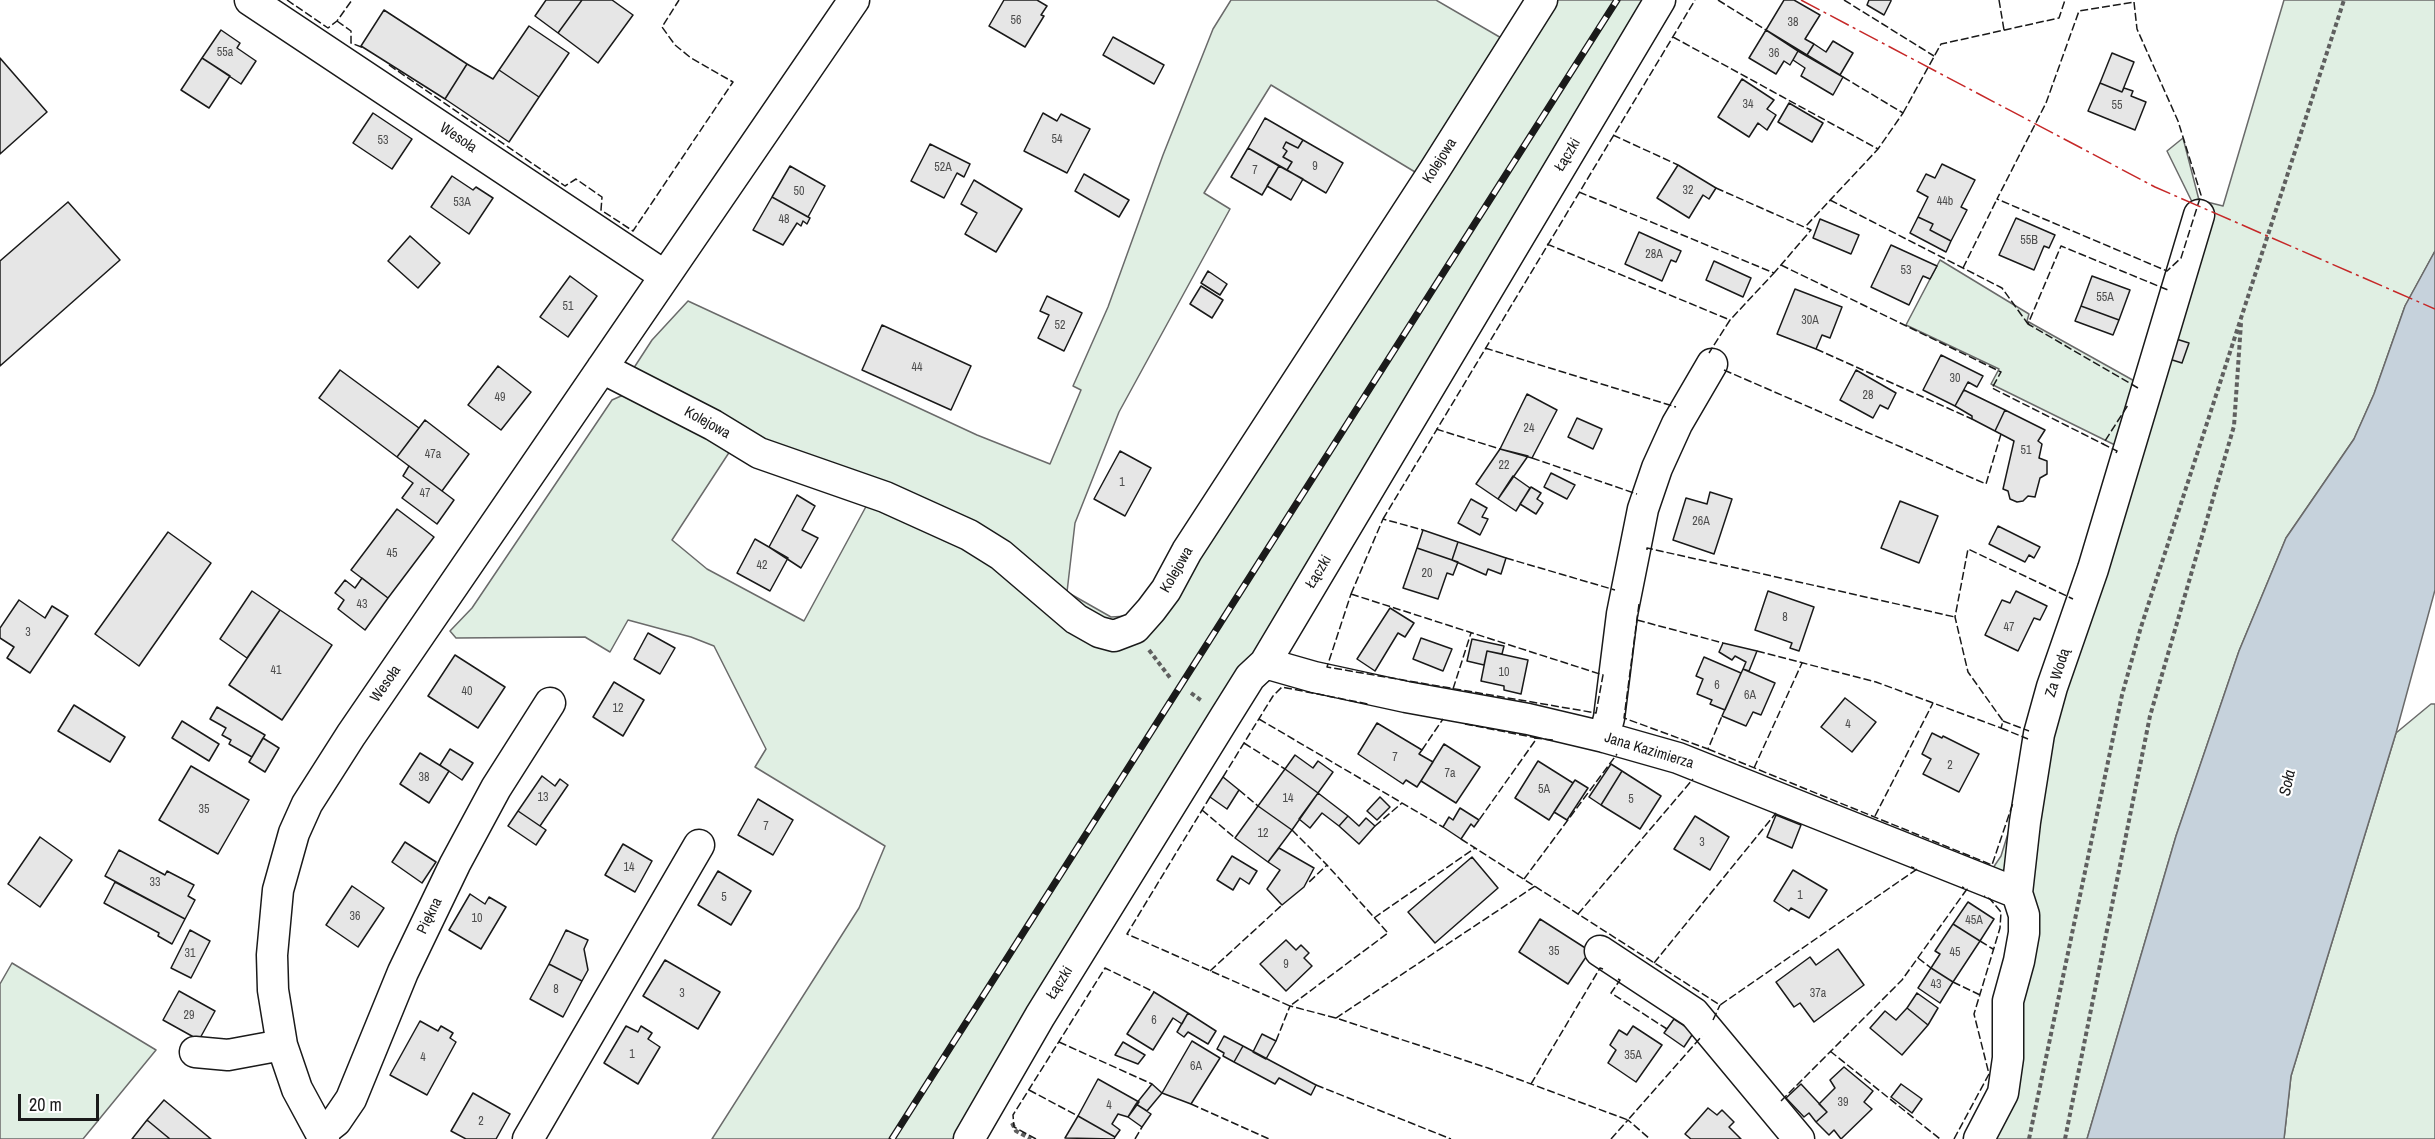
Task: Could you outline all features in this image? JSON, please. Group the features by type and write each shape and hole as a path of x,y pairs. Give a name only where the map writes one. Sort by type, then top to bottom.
{"street":[{"name":"Wesoła","path":"250,0 665,276"},
{"name":"Wesoła","path":"322,1136 297,1089 282,1045 273,990 272,955 278,890 294,833 307,804 351,735 854,0"},
{"name":"Kolejowa","path":"602,368 713,425 759,453 885,497 969,535 1001,555 1076,618 1099,632 1114,636 1135,628 1166,590 1187,551 1434,171 1542,0"},
{"name":"Łączki","path":"973,1138 1040,1016 1250,677 1265,663 1660,0"},
{"name":"Za Wodą","path":"1979,1139 2003,1093 2008,1058 2008,1001 2024,933 2024,915 2017,893 2026,811 2039,734 2049,696 2093,569 2199,216"},
{"path":"1604,737 1609,718 1624,604 1642,509 1667,446 1712,364"},
{"name":"Jana Kazimierza","path":"1265,663 1326,680 1528,719 1678,758 2017,893"},
{"name":"Piękna","path":"322,1136 351,1099 403,972 455,864 496,788 550,703"},
{"path":"528,1139 699,845"},
{"path":"1600,951 1694,1013 1799,1139"},
{"path":"195,1052 228,1055 282,1045"}],"path":[{"path":"2029,1139 2122,695 2141,627 2344,0"},
{"path":"2065,1139 2150,716 2234,426 2242,315"}],"green space":[{"path":"1231,0 1436,0 1503,39 1529,0 1660,0 969,1139 712,1139 859,908 885,846 755,767 766,749 714,646 691,637 628,620 610,652 585,637 456,638 450,631 472,608 612,400 621,396 634,396 732,448 672,540 707,569 804,621 869,501 626,380 652,340 688,301 977,435 1050,464 1081,390 1073,386 1108,307 1163,155 1213,29","holes":["1271,85 1420,175 1140,605 1128,616 1111,617 1067,592 1075,523 1119,412 1230,209 1204,193"]},
{"path":"2284,0 2435,0 2435,251 2405,306 2374,394 2354,439 2286,538 2239,651 2176,836 2087,1139 1979,1139 2024,933 1993,868 2001,856 2039,734 2121,448 1991,384 1999,369 1906,325 1940,260 2029,314 2027,321 2138,383 2199,216 2167,151 2183,138 2199,200 2223,206"},
{"path":"2431,704 2435,704 2435,1139 2284,1139 2291,1076 2396,733"},
{"path":"12,963 156,1050 83,1139 0,1139 0,984"}],"water":[{"name":"Soła","path":"2435,251 2435,590 2396,733 2291,1076 2284,1139 2087,1139 2176,836 2239,651 2286,538 2354,439 2374,394 2405,306"}],"building":[{"path":"546,0 582,0 558,33 535,16"},
{"path":"582,0 612,0 633,15 598,63 558,33"},
{"path":"1004,0 1037,0 1047,6 1041,15 1044,16 1025,47 989,26"},
{"path":"1784,0 1794,0 1820,15 1805,39 1814,44 1807,55 1766,30"},
{"path":"1869,0 1891,1 1884,15 1867,5"},
{"path":"384,10 467,64 445,99 361,46"},
{"path":"529,26 569,53 539,97 499,70"},
{"path":"221,30 240,43 237,48 256,61 241,84 202,58"},
{"path":"1766,30 1798,51 1790,65 1784,61 1776,74 1749,58"},
{"path":"1113,37 1164,65 1154,84 1103,55"},
{"path":"1833,41 1853,53 1840,75 1807,55 1814,44 1826,52"},
{"path":"1798,51 1843,77 1833,95 1801,76 1805,68 1793,60"},
{"path":"2112,53 2134,62 2122,92 2100,83"},
{"path":"0,58 47,112 0,154"},
{"path":"202,58 230,76 209,108 181,90"},
{"path":"467,64 493,79 499,70 539,97 509,142 445,99"},
{"path":"1742,79 1774,100 1767,109 1776,115 1767,130 1758,123 1749,137 1718,117"},
{"path":"2100,83 2122,92 2124,88 2133,91 2131,96 2146,102 2135,130 2088,111"},
{"path":"1789,103 1823,123 1812,142 1778,122"},
{"path":"373,113 412,139 392,169 353,143"},
{"path":"1043,113 1057,121 1061,114 1090,129 1067,173 1024,151"},
{"path":"1265,118 1303,140 1298,148 1286,142 1283,148 1287,151 1283,157 1292,162 1287,170 1248,148"},
{"path":"1303,140 1343,163 1326,193 1287,170 1292,162 1283,157 1287,151 1283,148 1286,142 1298,148"},
{"path":"930,144 970,164 964,177 957,173 944,198 911,181"},
{"path":"1248,148 1279,166 1262,195 1231,177"},
{"path":"1942,164 1975,180 1961,207 1967,210 1951,241 1930,230 1933,224 1918,217 1928,197 1917,191 1926,174 1935,178"},
{"path":"1678,165 1716,188 1709,199 1703,195 1689,218 1657,198"},
{"path":"790,166 825,186 808,217 772,197"},
{"path":"1279,166 1303,179 1291,200 1267,186"},
{"path":"1084,174 1129,200 1119,217 1075,191"},
{"path":"452,176 473,190 476,187 493,198 469,234 431,207"},
{"path":"974,180 1022,209 996,252 965,234 977,213 961,204"},
{"path":"772,197 810,218 807,224 803,221 801,226 797,223 783,245 753,230"},
{"path":"68,202 120,260 0,366 0,261"},
{"path":"1918,217 1933,224 1930,230 1951,241 1946,252 1910,233"},
{"path":"2016,218 2055,235 2049,248 2044,246 2034,270 1999,255"},
{"path":"1820,219 1859,235 1851,254 1813,238"},
{"path":"1639,232 1681,251 1676,262 1671,260 1662,281 1625,264"},
{"path":"410,236 440,263 418,288 388,261"},
{"path":"1891,245 1937,266 1930,279 1923,276 1909,305 1871,287"},
{"path":"1714,261 1751,278 1743,297 1706,280"},
{"path":"1208,271 1227,284 1220,295 1201,283"},
{"path":"570,276 597,296 568,337 540,317"},
{"path":"2092,276 2130,290 2119,320 2081,306"},
{"path":"1201,286 1223,300 1212,318 1190,304"},
{"path":"1795,289 1842,307 1830,338 1822,335 1816,349 1777,334"},
{"path":"1047,296 1082,313 1064,351 1038,338 1049,315 1040,311"},
{"path":"2081,306 2119,320 2113,335 2075,321"},
{"path":"882,325 971,366 951,410 862,370"},
{"path":"2173,338 2189,343 2182,363 2166,358"},
{"path":"1941,355 1983,376 1977,387 1968,382 1955,406 1923,390"},
{"path":"498,366 531,392 501,430 468,405"},
{"path":"340,370 419,428 397,457 319,398"},
{"path":"1856,370 1896,393 1888,409 1880,405 1873,418 1840,400"},
{"path":"1964,390 2005,410 1995,431 1972,419 1972,416 1955,406"},
{"path":"1527,394 1557,410 1532,458 1500,449"},
{"path":"2005,410 2045,430 2038,441 2042,444 2039,458 2047,461 2047,474 2040,478 2035,497 2028,496 2023,501 2017,502 2010,499 2008,491 2003,489 2014,441 1995,431"},
{"path":"1577,418 1602,429 1593,449 1568,437"},
{"path":"425,420 469,454 442,491 397,457"},
{"path":"1500,449 1528,456 1498,499 1476,484"},
{"path":"1120,451 1151,468 1125,516 1094,499"},
{"path":"409,466 454,500 437,524 402,498 413,483 403,476"},
{"path":"1551,473 1575,485 1567,499 1544,487"},
{"path":"1513,476 1530,488 1516,511 1498,499"},
{"path":"1531,487 1541,493 1537,499 1543,503 1536,514 1520,504"},
{"path":"1710,492 1732,499 1714,554 1673,540 1686,498 1707,504"},
{"path":"797,495 815,506 802,530 818,538 801,568 769,547"},
{"path":"1471,499 1487,508 1482,517 1488,519 1480,535 1458,523"},
{"path":"1900,501 1938,516 1919,563 1881,548"},
{"path":"397,509 434,537 388,598 351,570"},
{"path":"1998,526 2040,547 2034,558 2029,555 2025,562 1989,544"},
{"path":"1423,530 1458,542 1452,560 1417,548"},
{"path":"168,532 211,563 139,666 95,634"},
{"path":"755,539 788,558 770,591 737,573"},
{"path":"1458,542 1506,558 1501,574 1488,569 1486,575 1452,560"},
{"path":"1417,548 1458,562 1453,575 1447,573 1438,599 1403,588"},
{"path":"362,578 388,598 365,630 338,609 344,600 335,593 345,580 355,588"},
{"path":"252,591 280,610 247,658 220,639"},
{"path":"1768,591 1814,607 1799,651 1790,648 1792,643 1755,630"},
{"path":"2016,591 2047,606 2040,620 2034,618 2018,651 1985,635 2002,600 2010,603"},
{"path":"19,600 45,618 52,606 68,616 30,673 7,658 14,647 0,638 0,628"},
{"path":"1390,608 1414,623 1405,637 1398,633 1375,671 1357,659"},
{"path":"280,610 332,645 282,720 229,685"},
{"path":"648,633 675,648 660,674 634,659"},
{"path":"1421,638 1452,649 1443,671 1413,659"},
{"path":"1472,639 1504,646 1502,654 1487,651 1484,665 1467,661"},
{"path":"1723,643 1757,651 1749,671 1743,669 1746,662 1735,656 1732,660 1719,652"},
{"path":"1487,651 1528,660 1521,694 1504,690 1504,686 1481,681"},
{"path":"455,655 505,687 478,728 428,696"},
{"path":"1704,657 1741,673 1725,710 1710,704 1712,700 1697,694 1703,679 1696,676"},
{"path":"1743,669 1775,683 1761,715 1753,712 1746,726 1722,716"},
{"path":"614,682 644,700 623,736 593,717"},
{"path":"1845,698 1876,722 1852,752 1821,727"},
{"path":"74,705 125,737 110,762 58,731"},
{"path":"217,707 265,735 252,757 229,744 231,740 222,735 226,728 210,719"},
{"path":"182,721 219,744 209,761 172,738"},
{"path":"1377,723 1422,750 1419,754 1433,762 1417,787 1406,780 1403,784 1358,754"},
{"path":"1932,733 1979,754 1959,792 1923,774 1931,759 1922,754"},
{"path":"263,738 279,748 265,772 249,762"},
{"path":"1444,744 1480,767 1456,803 1421,781"},
{"path":"450,749 473,763 462,780 440,765"},
{"path":"420,753 449,771 429,803 400,784"},
{"path":"1295,755 1313,768 1318,761 1333,772 1318,793 1285,769"},
{"path":"1538,761 1573,783 1549,820 1515,798"},
{"path":"1611,764 1622,771 1601,805 1589,797"},
{"path":"191,766 249,800 218,854 159,820"},
{"path":"1285,769 1318,793 1292,830 1258,806"},
{"path":"1622,771 1661,796 1640,829 1601,805"},
{"path":"542,776 555,786 560,779 568,785 540,826 518,811"},
{"path":"1223,777 1239,790 1227,809 1210,797"},
{"path":"1575,780 1588,788 1567,820 1554,812"},
{"path":"1318,793 1348,816 1339,826 1322,813 1310,828 1299,819"},
{"path":"1380,797 1390,807 1377,820 1367,811"},
{"path":"758,799 793,820 773,855 738,835"},
{"path":"1258,806 1292,830 1268,862 1235,838"},
{"path":"1460,808 1479,820 1474,827 1471,824 1461,839 1443,827 1449,817 1453,820"},
{"path":"518,811 546,830 536,845 508,826"},
{"path":"1776,815 1801,825 1792,848 1767,837"},
{"path":"1348,816 1359,826 1366,818 1375,826 1359,844 1339,826"},
{"path":"1695,816 1729,837 1710,870 1674,849"},
{"path":"40,837 72,860 40,907 8,884"},
{"path":"405,842 436,862 422,883 392,862"},
{"path":"623,844 652,861 635,892 605,875"},
{"path":"1279,848 1314,868 1304,887 1282,905 1267,889 1280,870 1268,862"},
{"path":"119,850 165,875 167,871 194,885 188,896 195,900 185,919 105,876"},
{"path":"1232,856 1257,871 1249,884 1240,878 1233,890 1217,880"},
{"path":"1472,857 1498,888 1435,943 1408,912"},
{"path":"1793,870 1827,890 1809,918 1791,908 1789,911 1774,901"},
{"path":"718,871 751,891 731,925 698,905"},
{"path":"115,882 185,919 172,944 158,936 159,933 104,903"},
{"path":"352,886 384,908 358,947 326,925"},
{"path":"470,894 485,904 489,897 506,907 481,949 449,930"},
{"path":"1968,902 1994,919 1980,941 1953,924"},
{"path":"1540,919 1590,951 1568,984 1519,952"},
{"path":"1953,924 1980,941 1953,982 1931,968 1940,954 1935,951"},
{"path":"190,930 210,941 191,978 171,968"},
{"path":"566,930 588,940 584,949 588,970 582,981 549,964"},
{"path":"1286,940 1296,950 1301,945 1309,953 1304,958 1312,966 1286,991 1260,964"},
{"path":"1838,949 1864,985 1814,1022 1800,1003 1794,1007 1776,982 1810,957 1816,965"},
{"path":"665,960 720,992 698,1029 643,996"},
{"path":"549,964 582,981 563,1017 530,999"},
{"path":"1931,968 1953,982 1940,1003 1918,988"},
{"path":"179,991 215,1011 199,1040 163,1020"},
{"path":"1154,992 1188,1013 1182,1024 1173,1018 1153,1050 1127,1034"},
{"path":"1917,993 1938,1008 1928,1025 1907,1008"},
{"path":"1907,1008 1928,1025 1902,1055 1870,1028 1885,1011 1896,1020"},
{"path":"1188,1013 1216,1031 1208,1044 1188,1032 1184,1037 1177,1032"},
{"path":"1674,1019 1694,1032 1684,1047 1664,1033"},
{"path":"420,1021 438,1031 441,1026 453,1033 450,1038 456,1042 427,1095 390,1075"},
{"path":"626,1026 638,1032 641,1026 652,1033 648,1039 660,1047 638,1084 604,1063"},
{"path":"1633,1026 1662,1045 1636,1082 1608,1063 1616,1050 1610,1045 1619,1030 1627,1035"},
{"path":"1262,1034 1276,1041 1266,1059 1253,1052"},
{"path":"1224,1036 1243,1046 1234,1062 1223,1056 1224,1053 1217,1049"},
{"path":"1192,1041 1220,1058 1191,1104 1162,1093"},
{"path":"1123,1042 1145,1055 1138,1064 1115,1055"},
{"path":"1243,1046 1316,1085 1311,1095 1279,1078 1275,1084 1234,1062"},
{"path":"1844,1067 1873,1091 1864,1102 1872,1109 1841,1139 1834,1130 1829,1135 1816,1122 1827,1112 1819,1104 1835,1088 1830,1080"},
{"path":"1098,1079 1139,1102 1128,1117 1118,1114 1112,1124 1120,1130 1115,1137 1078,1116"},
{"path":"1152,1084 1162,1093 1147,1111 1136,1104"},
{"path":"1801,1084 1827,1112 1816,1122 1809,1113 1804,1117 1786,1098"},
{"path":"1901,1084 1922,1099 1912,1113 1891,1097"},
{"path":"473,1093 510,1114 496,1139 466,1139 451,1131"},
{"path":"164,1100 211,1139 170,1139 147,1120"},
{"path":"1136,1104 1151,1114 1142,1127 1128,1117"},
{"path":"1708,1108 1717,1115 1722,1110 1734,1122 1729,1127 1741,1139 1691,1139 1685,1134"},
{"path":"1078,1116 1115,1137 1114,1139 1065,1138"},
{"path":"147,1120 170,1139 132,1139"}],"railway":[{"path":"892,1139 1617,0"}],"fence":[{"path":"287,0 328,28 337,21 352,0"},
{"path":"389,65 565,186 576,179 602,197 601,210 633,231 733,82 691,58 675,45 662,27 679,0"},
{"path":"1383,519 1695,0"},
{"path":"1718,0 1766,30"},
{"path":"1844,0 1934,56"},
{"path":"1999,0 2004,30"},
{"path":"1903,113 1941,44 2059,18 2065,0"},
{"path":"2134,2 2137,29 2178,121 2201,195 2181,258 2167,271 1997,199 2046,103 2079,11 2134,2"},
{"path":"337,21 351,31 351,43 364,48"},
{"path":"1673,37 1878,149 1805,227"},
{"path":"1843,77 1903,113 1878,149"},
{"path":"1613,135 1678,165"},
{"path":"1716,188 1811,230 1774,273"},
{"path":"1579,192 1774,273 1730,320"},
{"path":"1963,268 1997,199"},
{"path":"1830,200 2002,288 2028,324"},
{"path":"1547,244 1730,320 1709,353"},
{"path":"2138,388 2028,324 2061,246 2168,290"},
{"path":"1781,265 2001,372 1992,388 2103,444"},
{"path":"1485,348 1676,407"},
{"path":"1816,349 1972,419"},
{"path":"1724,370 1986,484 2001,434"},
{"path":"2116,453 2117,451 2103,444 2128,405"},
{"path":"1436,429 1500,449"},
{"path":"1532,458 1637,494"},
{"path":"1351,594 1383,519 1423,530"},
{"path":"1647,550 1647,548 1955,617"},
{"path":"1757,651 1876,682 2001,728 2003,721 1968,672 1955,617 1968,549 2073,599"},
{"path":"1506,558 1615,590"},
{"path":"1351,594 1603,675 1596,713 1327,667 1351,594"},
{"path":"1639,604 1624,718 1708,749 1722,716"},
{"path":"1637,620 1723,643"},
{"path":"1453,689 1471,633"},
{"path":"1754,768 1802,663"},
{"path":"1223,777 1273,696 1282,687 1368,704"},
{"path":"1875,816 1933,703"},
{"path":"1259,719 1443,827"},
{"path":"1422,750 1443,719"},
{"path":"2003,721 2029,731"},
{"path":"1465,724 1537,738 1479,820"},
{"path":"2001,728 2028,739"},
{"path":"1534,738 1553,740"},
{"path":"1244,743 1285,769"},
{"path":"1708,749 1992,865 2013,803"},
{"path":"1524,879 1617,754"},
{"path":"1578,914 1693,779"},
{"path":"1239,790 1258,806"},
{"path":"1210,797 1127,934 1290,1006 1388,933 1327,865"},
{"path":"1375,826 1402,803"},
{"path":"1202,810 1235,838"},
{"path":"1654,963 1776,813"},
{"path":"1292,830 1327,865 1307,884"},
{"path":"1461,839 1720,1005 1917,869 1911,867"},
{"path":"1374,918 1475,848"},
{"path":"1535,886 1336,1018 1488,1068 1628,1120 1702,1036"},
{"path":"1781,1101 1902,980 1967,889 1962,887"},
{"path":"1954,1139 1989,1074 1974,1014 2000,928 2001,912 1990,899 1984,896"},
{"path":"1210,971 1282,905"},
{"path":"1980,941 1993,949"},
{"path":"1918,958 1931,968"},
{"path":"1036,1139 1014,1127 1013,1115 1105,968 1154,992"},
{"path":"1531,1084 1600,968 1603,969"},
{"path":"1618,979 1620,980 1611,993 1667,1029"},
{"path":"1953,982 1980,995"},
{"path":"1713,1020 1720,1005"},
{"path":"1276,1041 1290,1006 1336,1018"},
{"path":"1059,1042 1152,1084"},
{"path":"1830,1051 1940,1139"},
{"path":"1316,1085 1451,1139"},
{"path":"1029,1090 1078,1116"},
{"path":"1191,1104 1269,1139"},
{"path":"1611,1139 1628,1120 1650,1139"},
{"path":"1135,1139 1142,1127"}],"power":[{"path":"1801,0 2155,187 2435,309"}]}
